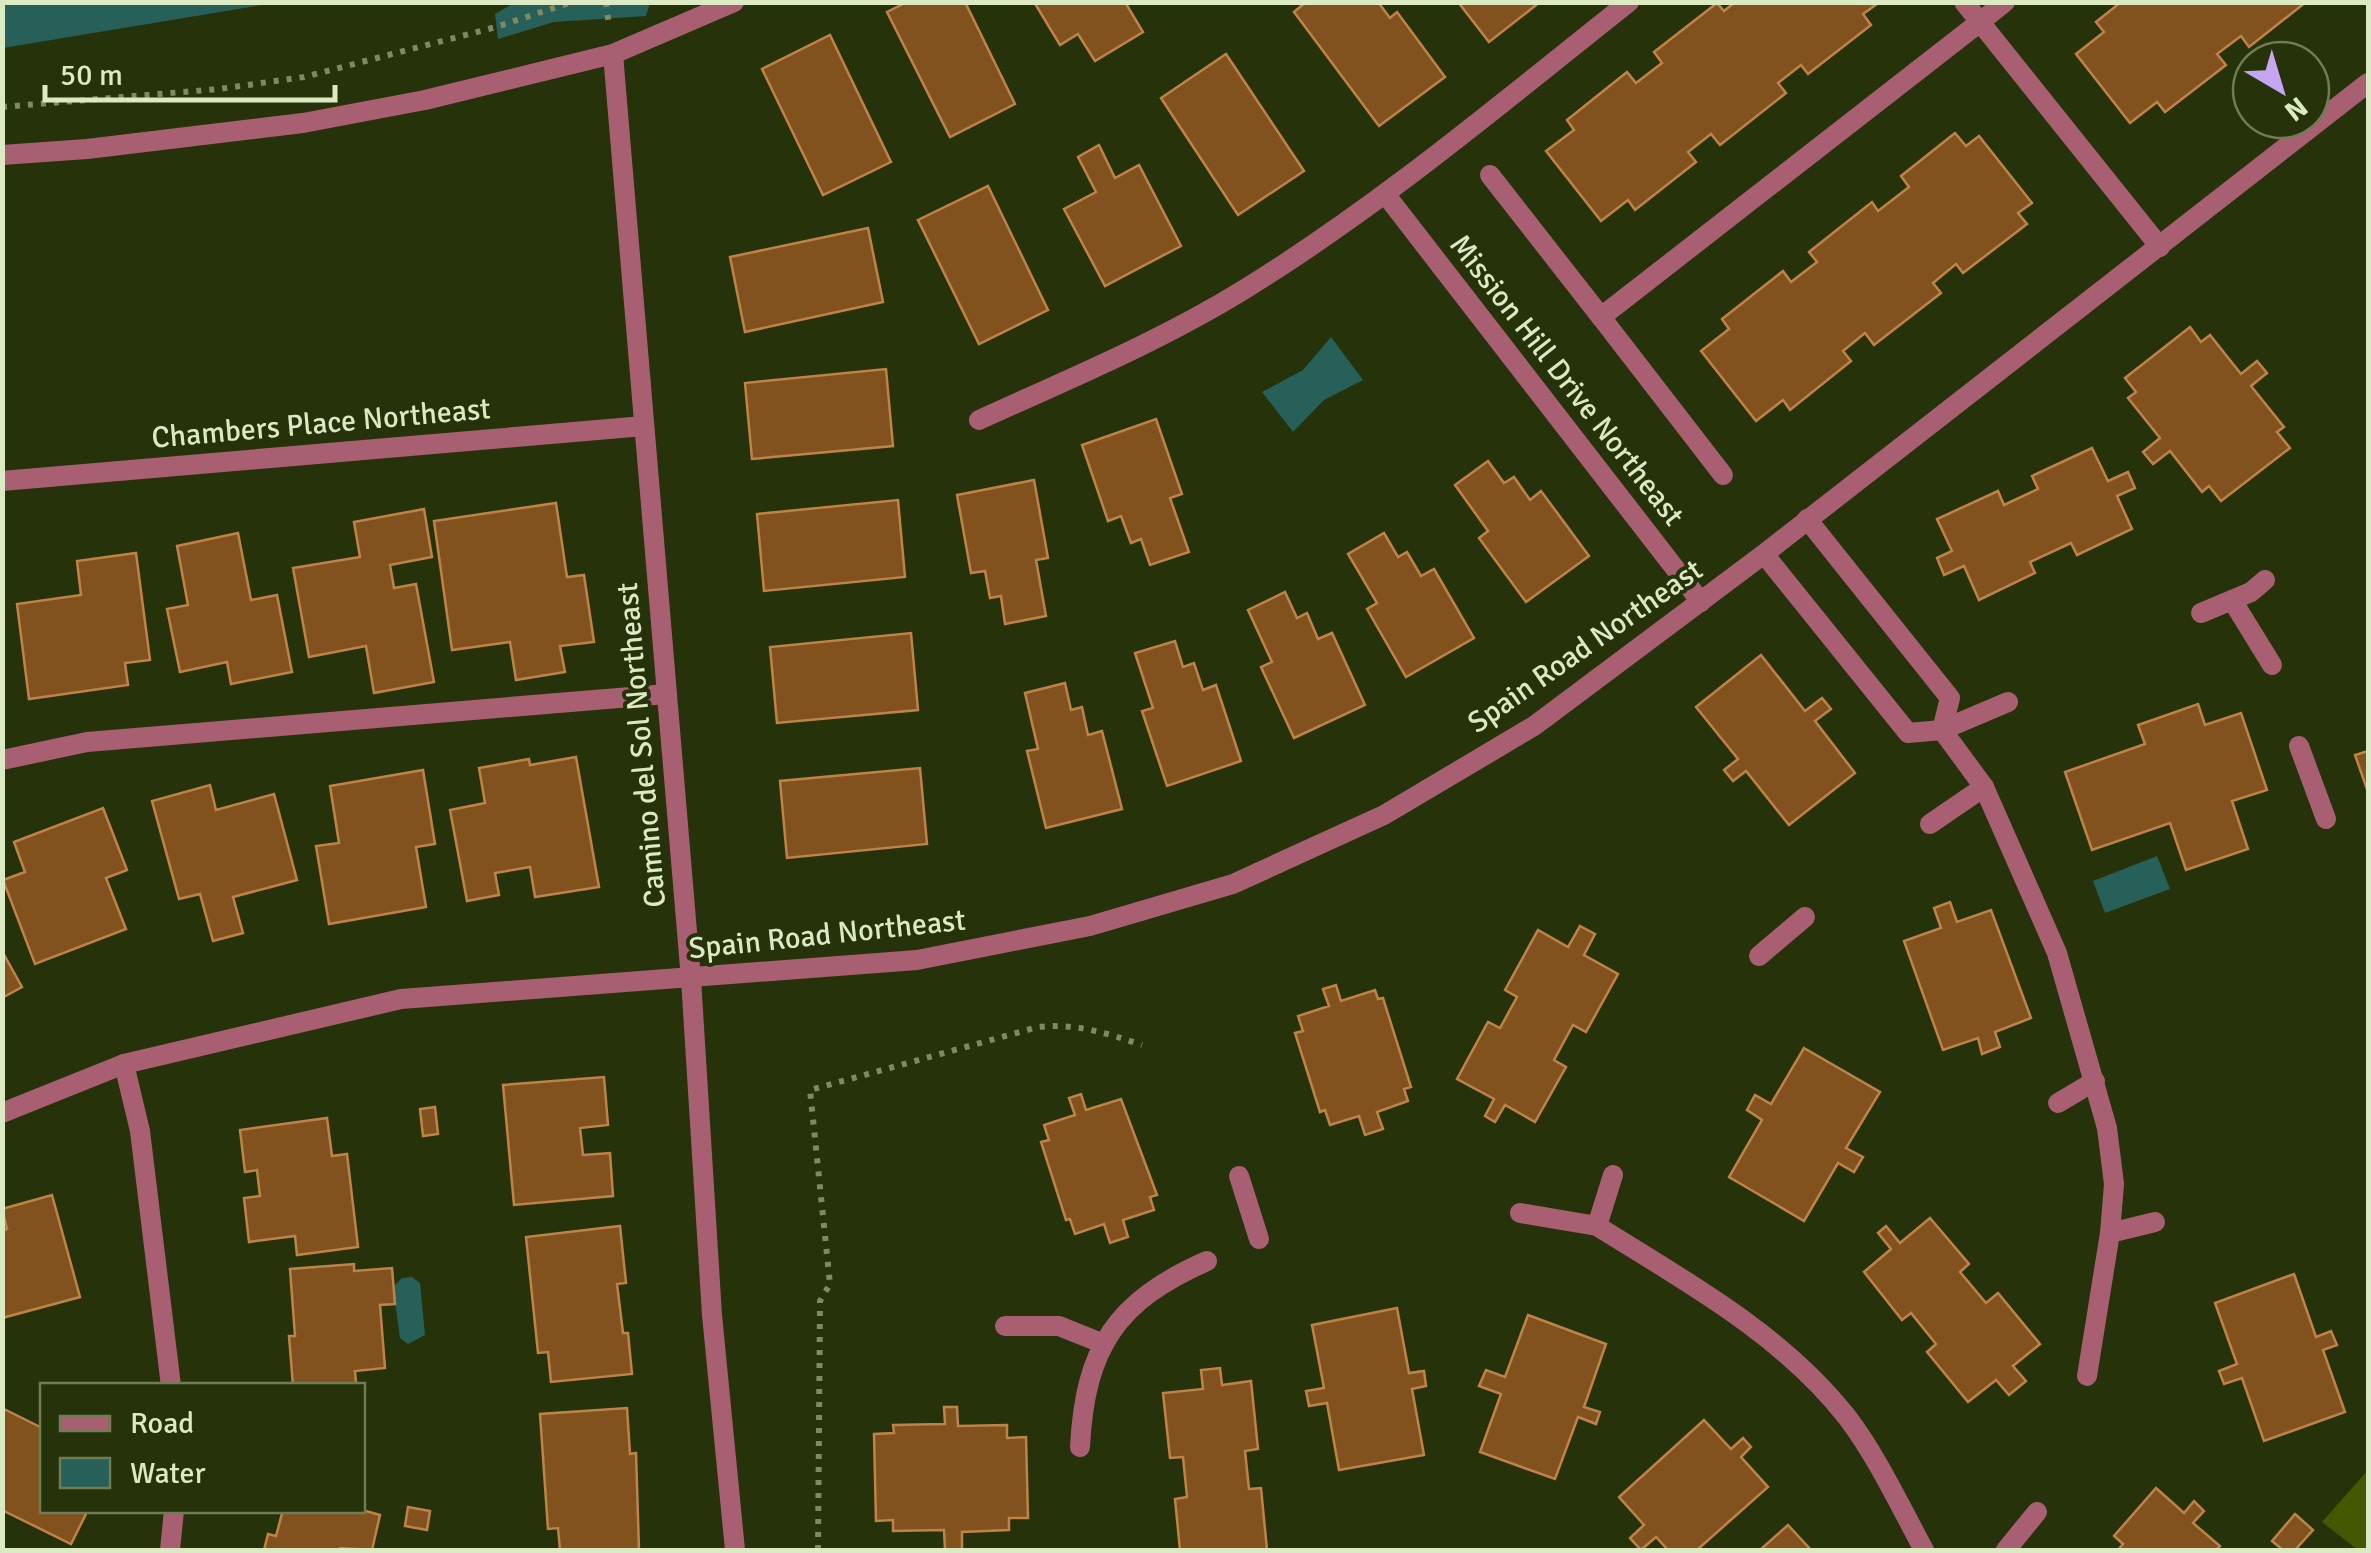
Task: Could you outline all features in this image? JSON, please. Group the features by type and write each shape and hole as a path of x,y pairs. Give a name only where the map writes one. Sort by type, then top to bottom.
{"street":[{"path":"2,155 87,149 303,123 426,100 613,54 734,2"},
{"path":"979,420 1156,339 1245,289 1386,195 1629,2"},
{"path":"1964,2 2160,247"},
{"path":"1601,317 2005,2"},
{"name":"Camino del Sol Northeast","path":"613,54 691,980 712,1315 735,1550"},
{"name":"Spain Road Northeast","path":"2,1113 124,1064 401,999 918,960 1090,926 1232,884 1384,815 1534,726 1764,554 2368,83"},
{"path":"1490,174 1722,475"},
{"name":"Mission Hill Drive Northeast","path":"1386,195 1701,602"},
{"name":"Chambers Place Northeast","path":"2,481 644,426"},
{"path":"1808,519 1950,698 1942,730"},
{"path":"1764,554 1908,733 1942,730 2008,702"},
{"path":"2201,613 2252,592 2265,580"},
{"path":"2232,600 2272,665"},
{"path":"2,760 87,742 667,694"},
{"path":"1942,730 1984,787 2057,953 2107,1128 2114,1184 2087,1376"},
{"path":"2300,746 2326,820"},
{"path":"1930,824 1984,787"},
{"path":"1759,956 1805,917"},
{"path":"124,1064 140,1132 171,1383"},
{"path":"2058,1103 2095,1081"},
{"path":"1598,1226 1612,1175"},
{"path":"1239,1176 1259,1239"},
{"path":"1520,1213 1598,1226 1720,1304 1802,1369 1847,1417 1924,1550"},
{"path":"2110,1233 2155,1222"},
{"path":"1080,1447 1082,1408 1112,1327 1144,1296 1208,1262"},
{"path":"1005,1326 1059,1326 1104,1344"},
{"path":"2006,1550 2037,1512"},
{"path":"170,1550 174,1513"}],"path":[{"path":"2,107 219,89 304,76 572,2"},
{"path":"606,2 608,18"},
{"path":"818,1550 820,1301 830,1284 810,1090 1038,1026 1090,1028 1142,1045"}],"green space":[{"path":"2368,1470 2368,1550 2358,1550 2322,1522"}],"water":[{"path":"3,2 274,2 274,3 3,48"},
{"path":"514,3 650,3 646,16 554,22 498,39 495,14"},
{"path":"1331,337 1363,380 1324,400 1293,432 1262,392 1303,370"},
{"path":"2157,856 2170,889 2105,913 2093,881"},
{"path":"412,1277 420,1283 425,1335 408,1344 400,1338 393,1287 402,1278"}],"building":[{"path":"907,2 965,2 1015,104 950,137 887,12"},
{"path":"1034,2 1125,2 1143,32 1095,61 1078,34 1060,45"},
{"path":"1306,2 1378,2 1390,18 1397,12 1445,77 1379,126 1294,12"},
{"path":"1458,2 1540,2 1489,42"},
{"path":"1735,2 1877,4 1863,14 1871,25 1808,74 1801,65 1778,83 1786,93 1720,145 1711,134 1688,152 1696,162 1635,210 1628,200 1601,221 1546,151 1574,130 1567,120 1627,72 1636,83 1662,63 1654,52 1717,3 1724,11"},
{"path":"2121,2 2306,2 2258,40 2244,40 2241,36 2231,40 2217,54 2226,65 2165,112 2157,102 2130,123 2076,54 2104,32 2096,22"},
{"path":"830,35 891,162 823,195 762,69"},
{"path":"1226,54 1304,171 1238,215 1161,98"},
{"path":"1955,133 1966,146 1979,136 2032,203 2018,213 2027,224 1963,273 1956,264 1933,283 1941,293 1874,345 1865,333 1843,351 1851,361 1790,410 1783,400 1756,421 1701,351 1729,329 1722,319 1783,271 1791,282 1817,262 1809,252 1872,202 1878,211 1909,187 1901,176"},
{"path":"1099,145 1115,178 1139,165 1181,246 1105,286 1064,209 1096,192 1078,157"},
{"path":"988,186 1048,310 979,344 918,220"},
{"path":"868,228 883,302 745,332 730,257"},
{"path":"2190,327 2201,342 2210,335 2241,374 2257,361 2267,373 2251,386 2284,427 2277,432 2290,448 2221,501 2209,486 2202,492 2170,451 2153,464 2143,452 2160,438 2128,398 2136,392 2125,378"},
{"path":"886,369 893,446 752,459 745,383"},
{"path":"1156,419 1182,494 1170,498 1189,552 1150,565 1141,539 1131,543 1121,516 1108,521 1082,445"},
{"path":"2092,448 2108,481 2128,472 2135,488 2117,496 2132,529 2077,555 2071,543 2030,562 2035,573 1979,600 1964,566 1944,575 1937,558 1952,551 1937,519 1998,491 2004,505 2038,489 2032,476"},
{"path":"1488,461 1504,483 1514,477 1530,500 1541,491 1589,556 1526,602 1479,538 1488,531 1455,485"},
{"path":"1034,480 1048,558 1036,560 1046,616 1005,624 1001,596 990,598 985,571 971,573 957,495"},
{"path":"898,500 905,577 764,591 757,514"},
{"path":"556,503 567,577 584,575 594,642 560,646 565,672 516,680 510,642 452,650 434,521"},
{"path":"424,509 432,557 390,565 394,588 416,584 434,682 374,693 366,646 309,657 293,568 360,557 354,522"},
{"path":"238,533 251,600 277,595 292,672 231,684 227,662 180,672 167,609 188,605 177,546"},
{"path":"1384,533 1398,557 1407,552 1421,576 1434,569 1474,638 1406,677 1367,609 1377,603 1348,554"},
{"path":"136,553 150,660 125,663 128,685 29,699 17,604 81,595 77,561"},
{"path":"1285,592 1297,618 1307,613 1318,639 1332,633 1365,705 1294,738 1261,667 1272,662 1248,610"},
{"path":"911,633 918,710 777,723 770,647"},
{"path":"1175,641 1183,667 1194,663 1203,690 1216,685 1241,761 1167,786 1142,711 1153,708 1135,653"},
{"path":"1761,655 1805,711 1822,698 1831,709 1815,721 1855,773 1789,825 1746,771 1733,781 1724,770 1738,759 1696,707"},
{"path":"1065,683 1071,710 1082,707 1088,735 1102,731 1122,809 1046,828 1027,751 1038,749 1025,693"},
{"path":"2198,704 2205,725 2241,713 2267,790 2232,801 2248,849 2186,870 2170,823 2092,850 2065,772 2145,744 2138,725"},
{"path":"2368,751 2368,792 2355,755"},
{"path":"576,757 599,887 535,897 530,867 495,873 499,895 467,901 450,810 485,803 479,768 529,759 530,765"},
{"path":"920,768 927,844 787,858 780,781"},
{"path":"423,770 435,844 416,847 426,907 329,924 316,846 339,843 330,786"},
{"path":"210,785 216,810 274,794 297,880 233,897 243,933 213,941 200,894 179,899 152,801"},
{"path":"103,808 127,870 106,878 126,929 35,964 3,880 25,872 14,842"},
{"path":"1950,902 1957,922 1991,910 2031,1018 1995,1032 2000,1047 1982,1054 1978,1038 1943,1050 1904,941 1941,928 1934,908"},
{"path":"1580,926 1595,934 1584,955 1618,974 1586,1032 1573,1025 1554,1060 1566,1067 1535,1122 1505,1105 1495,1122 1485,1116 1494,1099 1457,1079 1488,1022 1500,1028 1517,997 1505,990 1538,930 1568,947"},
{"path":"2,951 22,987 2,998"},
{"path":"1336,985 1341,1001 1375,990 1378,999 1383,998 1411,1087 1404,1089 1408,1101 1377,1112 1383,1129 1365,1135 1359,1116 1330,1125 1325,1110 1320,1112 1295,1033 1303,1031 1298,1016 1329,1006 1323,989"},
{"path":"1804,1048 1880,1092 1846,1148 1863,1157 1854,1172 1838,1163 1804,1221 1729,1177 1762,1120 1747,1110 1755,1095 1771,1104"},
{"path":"604,1077 608,1125 580,1128 583,1155 610,1153 613,1196 514,1205 503,1085"},
{"path":"1081,1094 1086,1110 1121,1099 1157,1195 1150,1197 1154,1210 1123,1220 1128,1237 1110,1243 1104,1224 1075,1234 1070,1219 1066,1220 1041,1142 1049,1140 1044,1125 1075,1115 1069,1098"},
{"path":"435,1107 438,1134 423,1136 420,1109"},
{"path":"327,1118 332,1156 347,1154 358,1247 297,1255 295,1236 249,1242 244,1198 260,1196 257,1170 245,1172 240,1130"},
{"path":"52,1195 80,1297 2,1318 2,1231 7,1229 2,1209"},
{"path":"1930,1218 1969,1264 1960,1272 1986,1303 1998,1293 2040,1344 2013,1366 2026,1381 2009,1395 1996,1380 1968,1402 1927,1352 1936,1344 1911,1313 1902,1320 1864,1272 1891,1249 1878,1233 1886,1226 1900,1243"},
{"path":"620,1226 626,1283 617,1284 632,1374 551,1382 548,1352 538,1353 526,1237"},
{"path":"354,1264 354,1271 392,1268 395,1304 380,1305 385,1368 355,1371 356,1383 293,1383 289,1336 295,1336 290,1269"},
{"path":"2294,1274 2316,1337 2331,1331 2337,1345 2323,1350 2345,1412 2264,1441 2242,1378 2224,1384 2219,1371 2237,1364 2215,1303"},
{"path":"1397,1308 1409,1373 1424,1371 1426,1386 1412,1389 1424,1455 1339,1470 1327,1403 1309,1406 1306,1391 1324,1388 1312,1325"},
{"path":"1528,1315 1606,1344 1584,1407 1600,1412 1596,1424 1578,1417 1555,1479 1480,1452 1501,1394 1479,1386 1486,1370 1505,1377"},
{"path":"1220,1368 1222,1385 1251,1381 1258,1449 1245,1451 1249,1489 1261,1488 1267,1550 1180,1550 1175,1499 1187,1497 1183,1457 1170,1458 1163,1393 1203,1389 1201,1370"},
{"path":"944,1407 957,1407 958,1426 1007,1425 1007,1438 1026,1437 1028,1518 1009,1518 1009,1530 962,1532 962,1549 945,1550 944,1530 893,1531 893,1520 876,1521 874,1434 894,1433 893,1425 945,1424"},
{"path":"2,1408 40,1427 40,1513 86,1513 71,1544 2,1510"},
{"path":"627,1408 630,1454 636,1453 639,1550 560,1550 558,1528 548,1529 540,1414"},
{"path":"1704,1420 1731,1449 1743,1438 1751,1447 1741,1457 1768,1487 1697,1550 1668,1550 1656,1537 1641,1550 1630,1538 1644,1525 1619,1497"},
{"path":"2156,1488 2184,1513 2194,1501 2204,1511 2193,1523 2220,1546 2216,1550 2118,1550 2123,1544 2114,1536"},
{"path":"408,1507 430,1511 427,1530 405,1526"},
{"path":"365,1511 380,1515 372,1550 264,1550 268,1534 276,1536 282,1513"},
{"path":"2295,1514 2313,1530 2295,1550 2283,1550 2272,1541"},
{"path":"1788,1525 1811,1550 1760,1550"}]}
